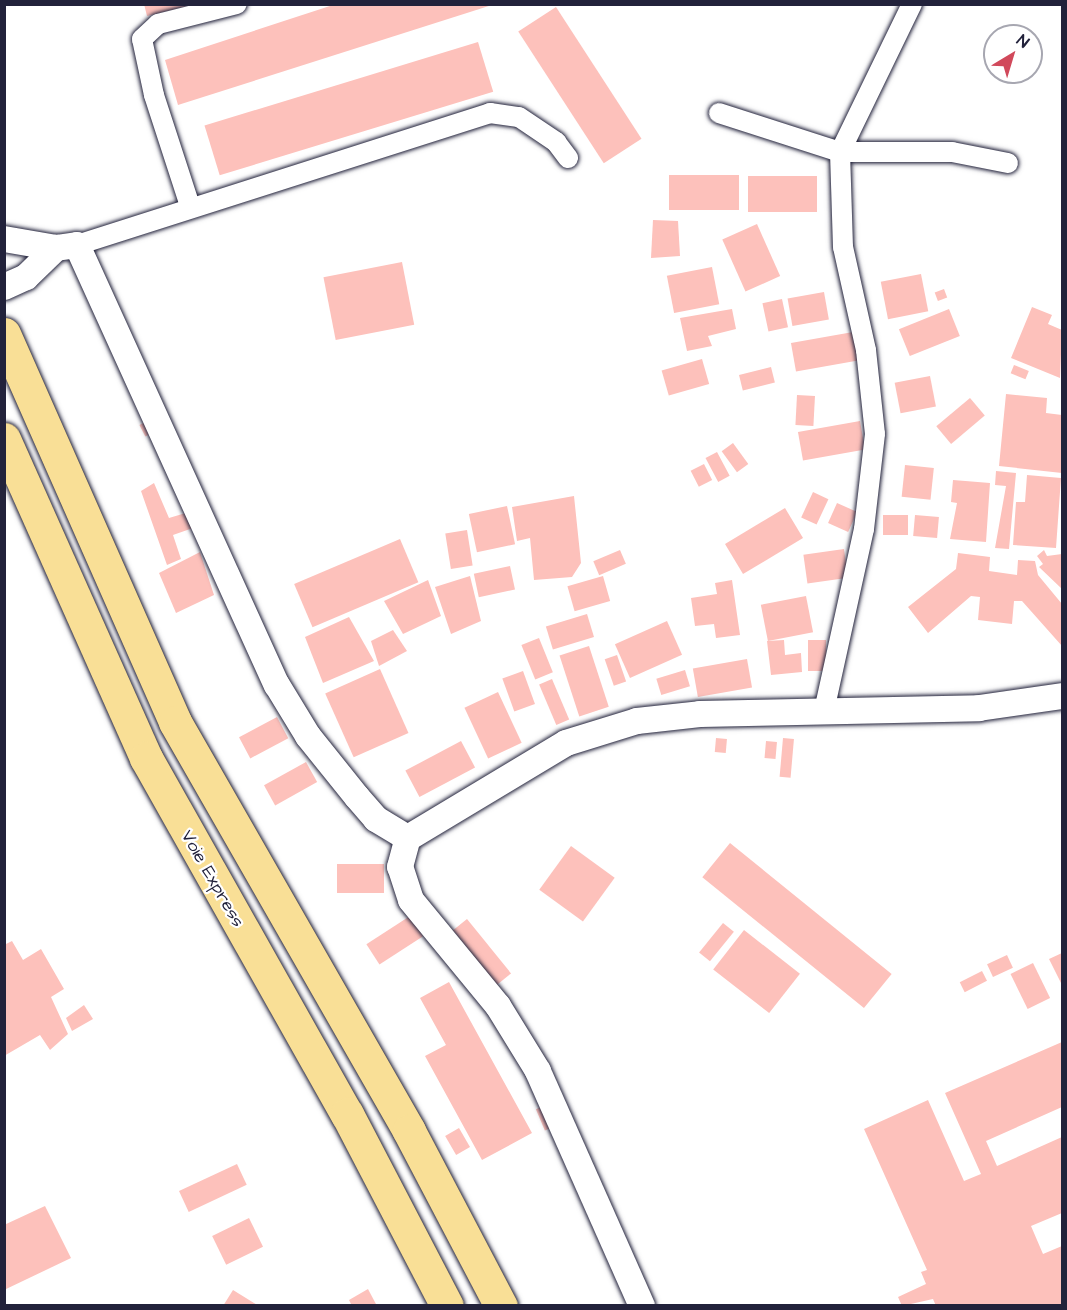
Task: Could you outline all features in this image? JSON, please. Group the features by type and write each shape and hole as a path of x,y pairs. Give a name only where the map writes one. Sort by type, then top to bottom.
{"highway":[{"path":"4,334 175,722 409,1131 501,1305"},
{"name":"Voie Express","path":"4,439 146,758 347,1114 447,1305"}],"street":[{"path":"190,206 154,95 142,39 158,24 237,4"},
{"path":"824,711 864,529 875,434 866,350 843,247 840,152 912,4"},
{"path":"4,287 26,277 66,246 490,113 519,117 556,142 568,158"},
{"path":"719,113 840,152 952,152 1008,163"},
{"path":"4,239 66,246"},
{"path":"66,246 277,685 308,736 357,797 376,819 408,838"},
{"path":"642,1305 538,1071 498,1006 411,900 400,867 408,838 527,764 594,732 700,714 979,708 1062,696"}],"building":[{"path":"144,4 192,4 192,5 147,16"},
{"path":"336,4 492,5 178,105 165,60"},
{"path":"556,7 642,139 604,163 518,32"},
{"path":"478,42 493,92 220,175 204,126"},
{"path":"669,175 739,175 739,210 669,210"},
{"path":"748,176 817,176 817,212 748,212"},
{"path":"653,220 678,221 680,256 651,258"},
{"path":"757,224 780,276 745,292 722,239"},
{"path":"402,262 414,325 336,340 323,277"},
{"path":"712,267 719,304 674,313 667,276"},
{"path":"921,274 928,311 888,319 881,282"},
{"path":"944,289 947,297 938,301 935,293"},
{"path":"824,292 829,320 792,326 788,298"},
{"path":"782,299 788,327 768,332 762,303"},
{"path":"1032,307 1052,315 1048,324 1062,330 1060,378 1011,358"},
{"path":"732,309 736,329 708,336 712,346 687,351 680,318"},
{"path":"949,309 960,336 910,356 899,329"},
{"path":"853,332 858,361 796,371 791,343"},
{"path":"702,359 709,384 669,396 662,371"},
{"path":"1014,365 1029,371 1025,379 1011,373"},
{"path":"771,367 775,383 743,391 739,375"},
{"path":"930,376 936,406 901,413 895,383"},
{"path":"1006,394 1047,398 1046,413 1062,415 1062,473 999,466"},
{"path":"797,395 815,396 813,426 795,425"},
{"path":"970,398 985,416 951,444 936,426"},
{"path":"151,419 157,431 145,436 139,425"},
{"path":"860,421 865,450 803,460 798,432"},
{"path":"733,443 748,464 737,472 722,451"},
{"path":"717,452 730,476 718,482 706,458"},
{"path":"704,464 712,480 699,487 691,471"},
{"path":"905,465 934,468 930,500 902,497"},
{"path":"996,471 1016,473 1009,549 995,548 1006,486 995,485"},
{"path":"1027,475 1061,478 1056,548 1013,545 1016,502 1025,502"},
{"path":"953,480 990,483 986,542 950,539 957,503 951,502"},
{"path":"154,483 169,518 189,512 193,528 173,535 181,559 167,565 141,491"},
{"path":"813,492 828,499 817,525 801,517"},
{"path":"574,496 581,563 572,577 534,580 530,538 517,541 512,507"},
{"path":"837,503 857,512 848,532 828,523"},
{"path":"507,506 515,544 477,552 469,514"},
{"path":"785,508 803,538 743,574 725,544"},
{"path":"883,515 908,515 908,535 883,535"},
{"path":"915,515 939,517 937,538 913,536"},
{"path":"467,530 473,566 451,569 445,533"},
{"path":"400,539 418,582 313,627 294,584"},
{"path":"844,549 848,578 807,583 803,555"},
{"path":"620,550 626,564 599,575 593,561"},
{"path":"1044,550 1047,556 1062,554 1062,589 1039,567 1043,564 1037,556"},
{"path":"200,552 214,595 176,613 159,573"},
{"path":"958,553 990,557 989,571 1017,575 1018,560 1035,561 1038,575 1062,604 1062,646 1022,601 1014,601 1012,624 978,620 980,597 971,596 928,633 908,607 956,569"},
{"path":"510,566 515,589 479,597 474,574"},
{"path":"470,576 481,621 451,634 435,587"},
{"path":"603,576 610,601 575,611 567,586"},
{"path":"428,580 441,616 403,634 384,601"},
{"path":"732,580 740,635 716,638 714,624 695,626 691,598 717,594 715,583"},
{"path":"806,596 813,632 768,641 761,605"},
{"path":"587,614 594,637 553,650 546,627"},
{"path":"349,617 374,661 323,683 305,637"},
{"path":"667,621 682,655 630,678 615,644"},
{"path":"393,630 407,651 379,666 371,641"},
{"path":"539,638 553,672 535,679 521,645"},
{"path":"784,640 785,655 801,653 802,672 771,675 767,641"},
{"path":"808,640 826,640 826,671 808,671"},
{"path":"589,646 609,707 579,716 560,656"},
{"path":"617,655 626,681 614,686 605,659"},
{"path":"747,659 752,688 698,697 693,669"},
{"path":"380,669 408,733 354,757 325,693"},
{"path":"685,670 690,686 661,695 656,679"},
{"path":"523,671 535,704 514,711 502,679"},
{"path":"552,679 569,720 556,725 539,684"},
{"path":"498,692 522,743 488,758 464,708"},
{"path":"277,717 288,738 250,758 239,737"},
{"path":"716,738 727,739 726,753 715,752"},
{"path":"783,738 794,739 791,778 780,777"},
{"path":"461,741 475,767 419,797 405,771"},
{"path":"766,741 777,742 775,759 765,758"},
{"path":"306,762 317,782 275,805 264,785"},
{"path":"730,843 892,974 864,1008 702,877"},
{"path":"571,846 615,878 583,921 539,890"},
{"path":"337,864 384,864 384,893 337,893"},
{"path":"410,916 423,936 379,964 366,944"},
{"path":"467,919 511,973 497,985 453,930"},
{"path":"723,923 734,932 710,961 699,953"},
{"path":"744,930 800,974 769,1013 713,969"},
{"path":"12,941 23,960 41,949 64,989 51,997 68,1034 50,1050 40,1035 4,1056 4,945"},
{"path":"1062,953 1062,985 1049,959"},
{"path":"1007,955 1013,968 993,977 987,964"},
{"path":"1033,963 1050,998 1028,1009 1011,974"},
{"path":"982,971 987,981 965,992 960,982"},
{"path":"449,982 532,1133 482,1160 425,1056 446,1045 420,998"},
{"path":"84,1005 93,1019 72,1031 66,1018"},
{"path":"1062,1042 1062,1107 986,1141 997,1166 1062,1137 1062,1213 1031,1226 1043,1254 1062,1246 1062,1306 936,1306 933,1299 902,1306 898,1297 926,1284 921,1272 927,1270 864,1129 928,1100 964,1181 981,1174 945,1093"},
{"path":"546,1105 555,1126 545,1130 536,1109"},
{"path":"459,1128 470,1147 456,1155 445,1136"},
{"path":"237,1164 247,1185 189,1212 179,1191"},
{"path":"45,1206 71,1258 4,1290 4,1225"},
{"path":"249,1218 263,1247 226,1265 212,1236"},
{"path":"368,1289 377,1306 352,1306 349,1300"},
{"path":"233,1290 259,1306 223,1306"}]}
